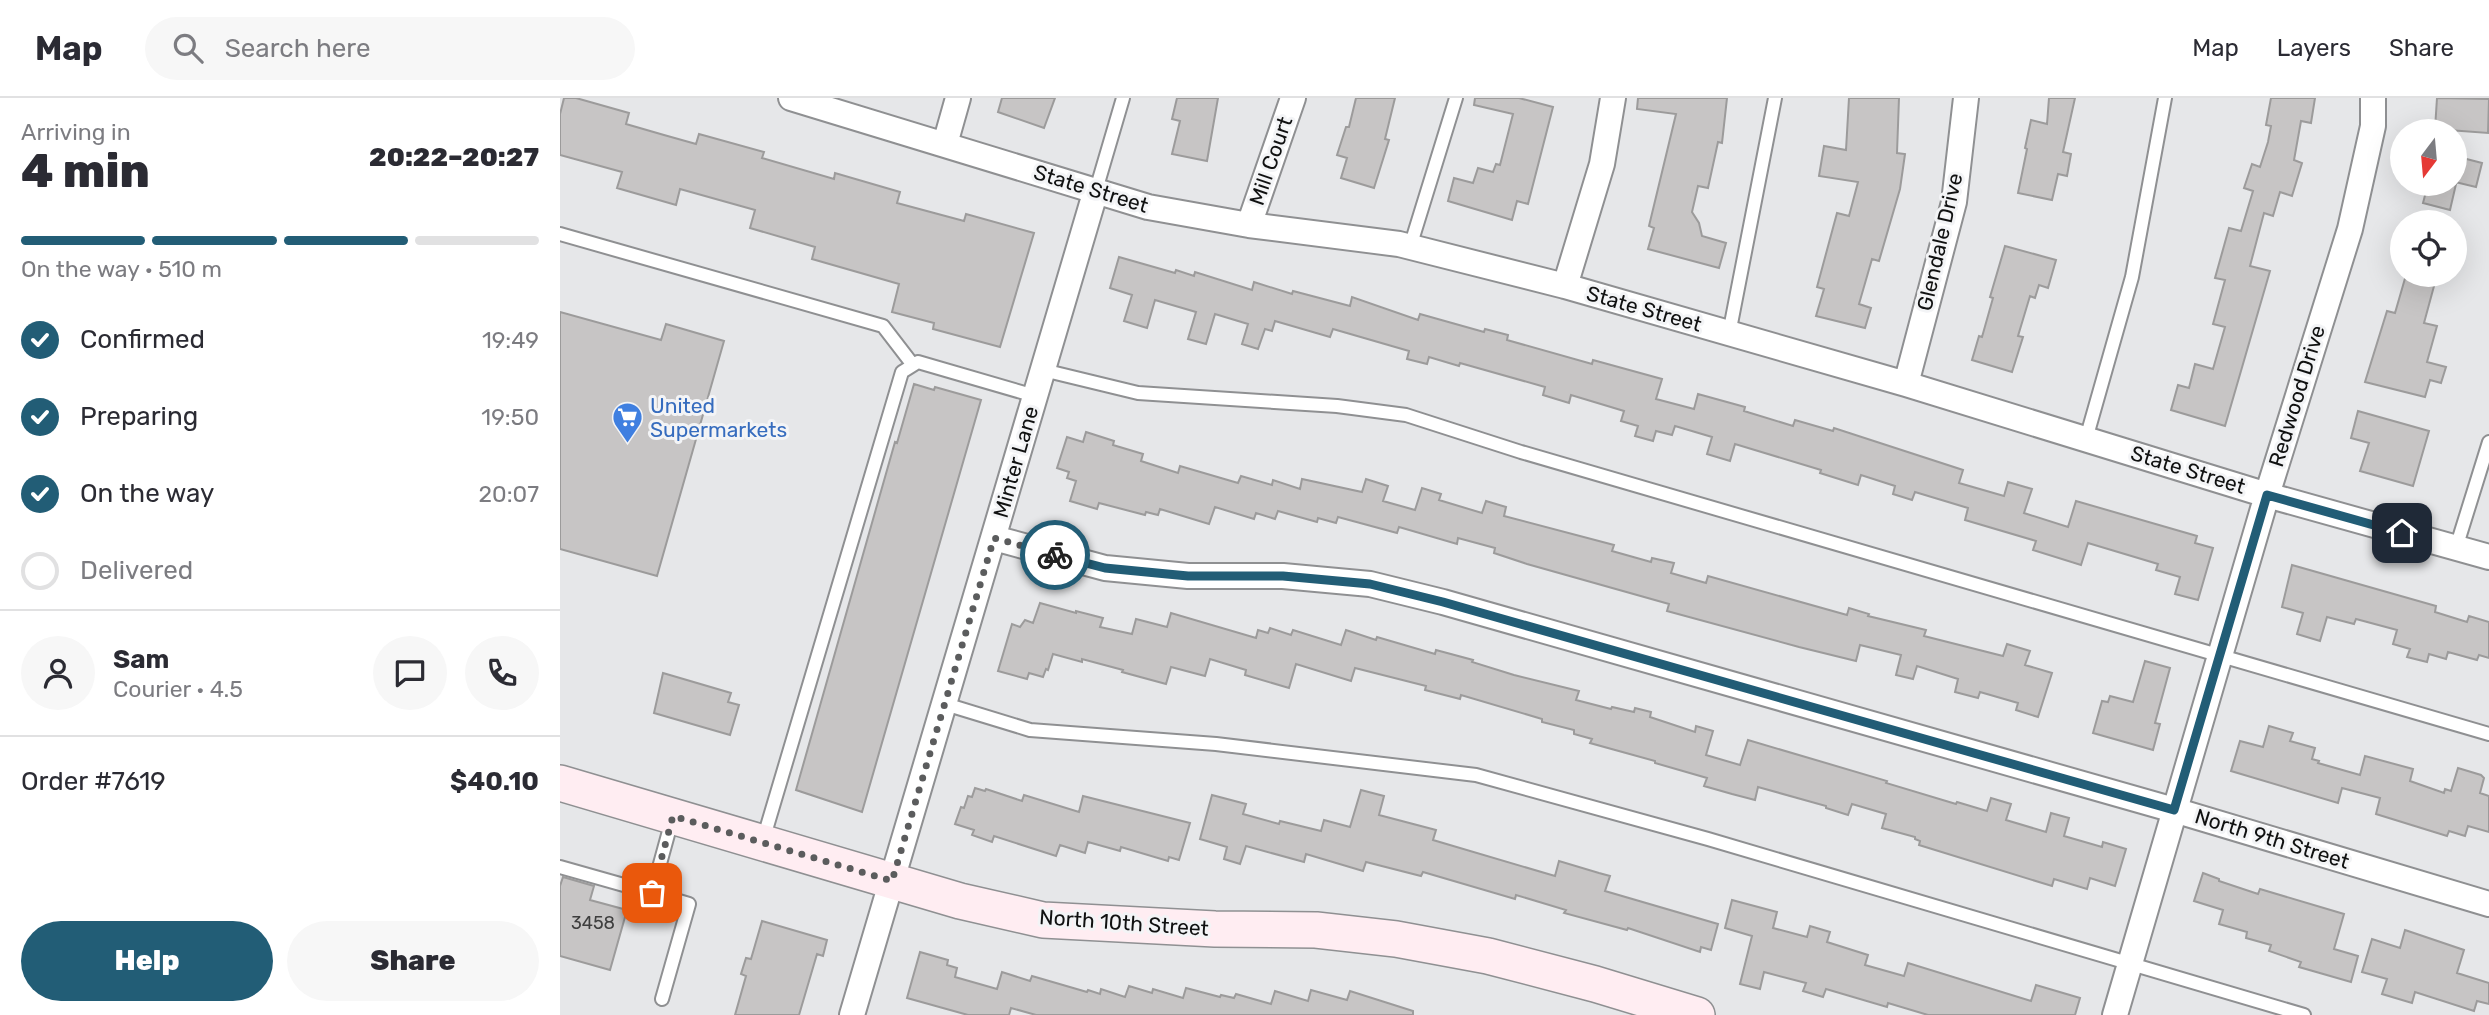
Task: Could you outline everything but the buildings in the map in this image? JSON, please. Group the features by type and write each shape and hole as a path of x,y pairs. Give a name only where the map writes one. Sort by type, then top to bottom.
{"main road":[{"name":"North 10th Street","path":"560,783 960,901 1043,920 1214,929 1316,930 1396,939 1488,956 1595,984 1697,1015"}],"street":[{"name":"State Street","path":"794,98 1148,207 1249,225 1409,247 1565,286 1906,384 2267,495 2489,558"},
{"path":"945,144 958,98"},
{"name":"Mill Court","path":"1249,225 1293,98"},
{"path":"1565,286 1602,164 1613,98"},
{"name":"Glendale Drive","path":"1906,384 1954,202 1966,98"},
{"name":"Redwood Drive","path":"2115,1015 2267,495 2350,229 2373,126 2373,98"},
{"name":"Minter Lane","path":"852,1015 1096,190"},
{"name":"North 9th Street","path":"994,538 1105,568 1188,576 1283,576 1370,584 1443,602 2174,810 2489,905"}],"lane":[{"path":"1096,190 1123,98"},
{"path":"1409,247 1457,98"},
{"path":"1729,334 1775,98"},
{"path":"2086,439 2132,277 2165,98"},
{"path":"560,234 883,326 913,365"},
{"path":"763,842 902,372 918,362 1035,396"},
{"path":"1043,370 1138,393 1337,406 1406,415 1535,456 2489,734"},
{"path":"2456,548 2489,442"},
{"path":"944,704 1030,730 1216,744 1476,775 1709,839 2304,1015"},
{"path":"652,893 673,816"},
{"path":"560,867 690,904 662,999"}],"way so far":[{"path":"652,893 673,816 892,881 994,538 1055,555"}],"place":[{"name":"United Supermarkets","path":"627,445"}],"route":[{"path":"1055,555 1105,568 1188,576 1283,576 1370,584 1443,602 2174,810 2267,495 2402,533"}]}
